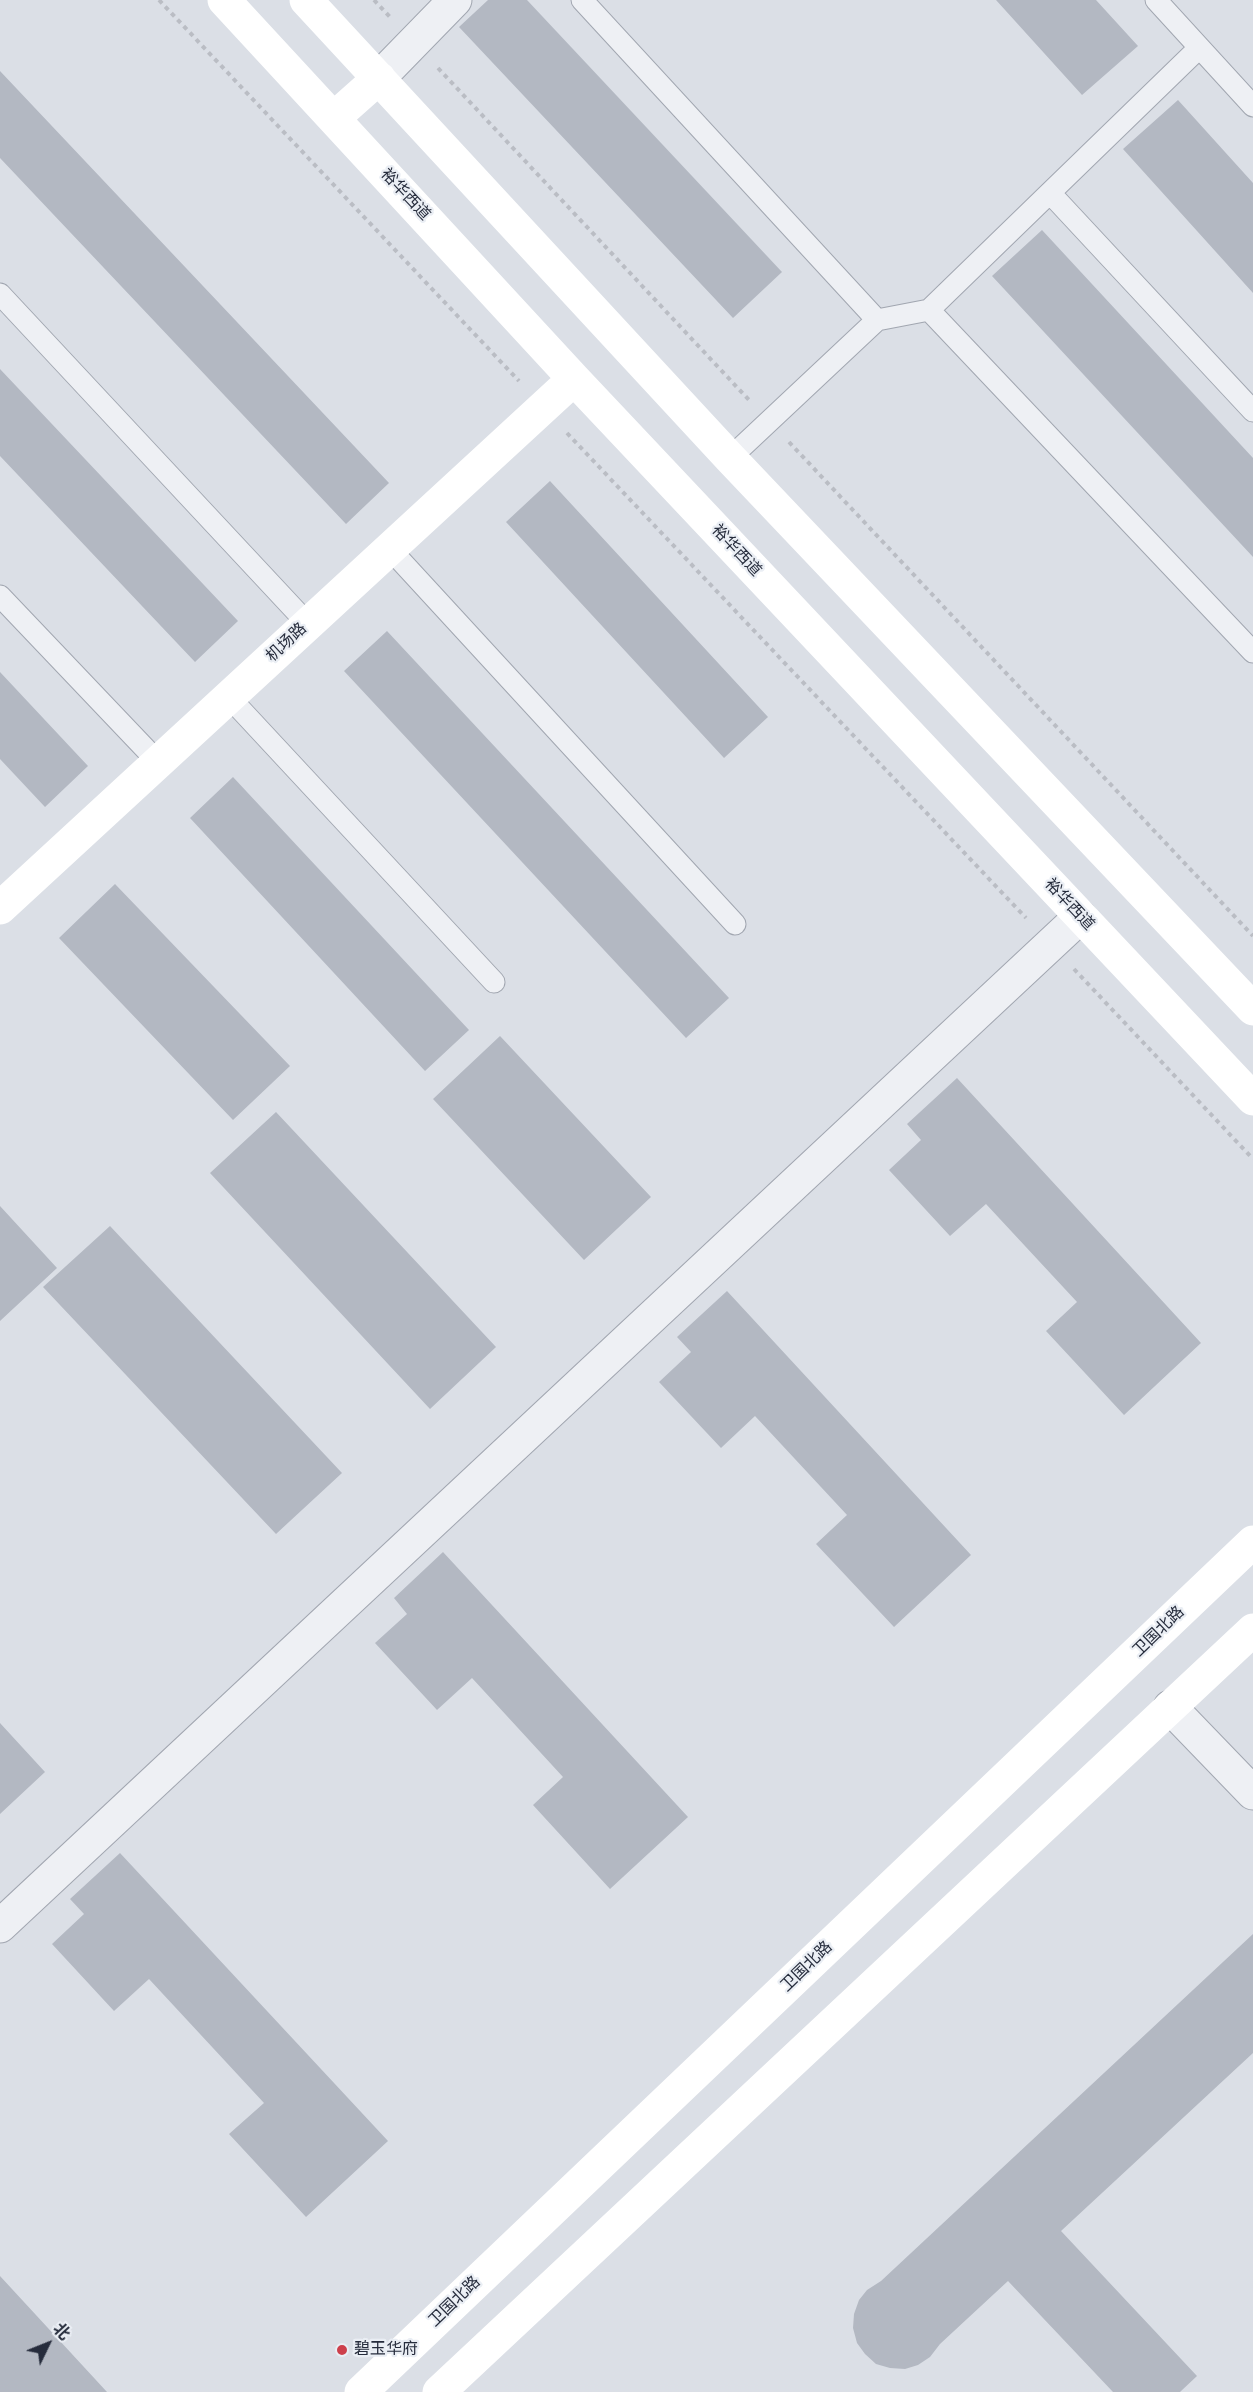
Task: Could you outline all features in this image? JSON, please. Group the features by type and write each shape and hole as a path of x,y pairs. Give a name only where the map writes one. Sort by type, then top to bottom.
{"main road":[{"name":"裕华西道","path":"224,0 574,379 1253,1099"},
{"path":"306,0 730,458 1253,1009"},
{"path":"334,118 379,78"},
{"name":"机场路","path":"2,902 158,762 574,379"},
{"name":"卫国北路","path":"361,2392 1253,1542"},
{"path":"439,2392 1253,1630"}],"street":[{"path":"379,78 412,41 455,0"},
{"path":"0,1926 1080,917"},
{"path":"1170,1707 1253,1792"}],"lane":[{"path":"582,0 877,320"},
{"path":"1156,0 1253,106"},
{"path":"730,458 877,320 929,310 1199,48"},
{"path":"1051,194 1253,411"},
{"path":"0,294 308,624"},
{"path":"929,310 1253,652"},
{"path":"390,549 735,924"},
{"path":"0,596 158,762"},
{"path":"229,697 494,982"}],"path":[{"path":"159,0 1253,1159"},
{"path":"374,0 1253,936"}],"building":[{"path":"488,0 527,0 782,272 733,318 459,27"},
{"path":"996,0 1096,0 1138,46 1082,95"},
{"path":"0,71 389,483 346,524 0,158"},
{"path":"1178,100 1253,183 1253,293 1123,149"},
{"path":"1042,230 1253,458 1253,557 992,276"},
{"path":"0,369 238,621 195,662 0,456"},
{"path":"550,481 768,717 724,758 506,522"},
{"path":"387,631 729,998 686,1038 344,671"},
{"path":"0,672 88,766 45,807 0,759"},
{"path":"233,777 469,1030 425,1071 190,818"},
{"path":"115,884 290,1066 233,1120 59,938"},
{"path":"500,1036 651,1197 584,1260 433,1099"},
{"path":"957,1078 1201,1343 1124,1415 1046,1331 1077,1302 986,1204 950,1236 889,1170 921,1140 907,1124"},
{"path":"276,1112 496,1347 430,1409 210,1173"},
{"path":"0,1206 57,1268 0,1321"},
{"path":"110,1226 342,1473 276,1534 43,1287"},
{"path":"727,1291 971,1555 894,1627 816,1544 847,1515 755,1416 721,1448 659,1382 691,1352 677,1337"},
{"path":"443,1552 688,1817 610,1889 533,1805 563,1777 472,1678 437,1710 375,1643 407,1614 394,1598"},
{"path":"0,1723 45,1772 0,1814"},
{"path":"120,1853 388,2141 306,2217 229,2134 264,2103 149,1979 114,2011 52,1944 84,1914 70,1899"},
{"path":"1253,1934 1253,2053 1061,2231 1197,2376 1180,2392 1113,2392 1008,2281 940,2344 930,2357 918,2365 905,2369 876,2364 857,2343 853,2328 854,2314 859,2300 867,2290 881,2281"},
{"path":"0,2276 107,2392 0,2392"}],"place":[{"name":"碧玉华府","path":"342,2350"}]}
